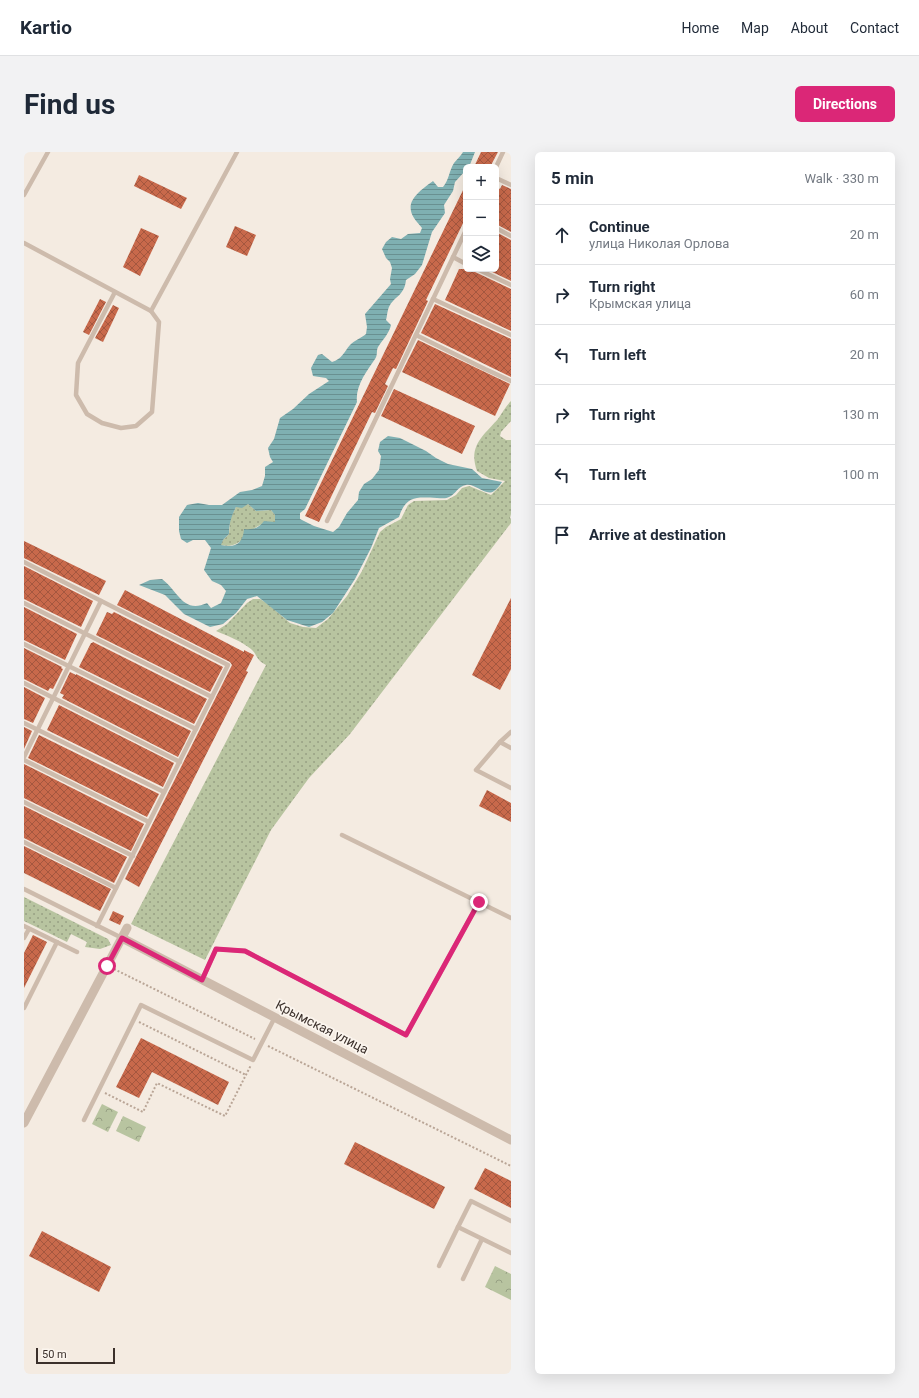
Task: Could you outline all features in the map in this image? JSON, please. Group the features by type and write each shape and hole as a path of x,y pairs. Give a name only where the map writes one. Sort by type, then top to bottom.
{"street":[{"path":"24,1123 127,928"},
{"name":"Крымская улица","path":"122,938 511,1140"}],"lane":[{"path":"24,195 48,152"},
{"path":"151,311 237,152"},
{"path":"497,164 503,152"},
{"path":"499,179 511,185"},
{"path":"499,230 511,236"},
{"path":"327,521 463,236"},
{"path":"24,243 151,311 159,322 152,412 136,426 121,428 102,423 87,414 76,395 78,364 115,292"},
{"path":"453,257 463,262"},
{"path":"483,272 511,285"},
{"path":"433,299 511,335"},
{"path":"416,335 485,370 511,381"},
{"path":"24,562 228,665 97,926"},
{"path":"101,601 24,759 149,822"},
{"path":"24,602 212,698"},
{"path":"24,644 196,729"},
{"path":"24,683 180,762"},
{"path":"24,722 164,792"},
{"path":"511,732 500,742 476,770 511,788"},
{"path":"500,742 511,748"},
{"path":"24,802 132,856"},
{"path":"342,835 511,918"},
{"path":"24,842 116,888"},
{"path":"24,889 122,938"},
{"path":"202,980 216,949 245,951 406,1035 479,902"},
{"path":"24,938 26,928 77,952"},
{"path":"24,1008 57,942"},
{"path":"84,1120 141,1005 253,1060 275,1017"},
{"path":"439,1266 471,1202 511,1222"},
{"path":"458,1227 511,1254"},
{"path":"463,1279 482,1239"}],"path":[{"path":"107,966 511,1166"},
{"path":"134,1020 246,1075"},
{"path":"99,1090 143,1112 157,1083 226,1116 253,1060"}],"green space":[{"path":"511,401 511,421 501,432 500,436 506,440 511,440 511,523 350,734 309,778 271,830 205,960 131,924 266,665 258,659 253,651 247,646 216,631 227,624 247,603 253,599 260,599 268,604 290,623 303,627 316,628 328,619 347,596 362,571 380,532 401,519 408,505 414,501 447,500 456,495 462,488 469,486 491,495 505,481 489,478 477,471 474,455 478,442 482,436 498,419"},
{"path":"248,504 256,511 271,510 275,515 275,522 260,525 238,543 227,546 220,545 229,534 230,519 236,507"},
{"path":"24,897 108,939 111,945 100,949 85,947 87,942 71,934 67,942 24,921"},
{"path":"102,1104 118,1112 108,1132 92,1124"},
{"path":"123,1116 146,1127 139,1142 116,1131"},
{"path":"495,1266 511,1274 511,1300 485,1287"}],"water":[{"path":"463,152 475,152 470,164 463,164 463,173 455,182 453,191 444,205 445,213 432,232 422,265 415,274 406,280 403,290 390,305 386,320 391,325 390,328 378,347 376,358 362,379 358,390 357,402 305,509 300,513 300,519 314,526 333,532 339,527 347,513 358,500 359,492 364,484 372,479 379,470 381,456 378,451 380,442 388,436 400,438 448,464 472,469 482,478 502,482 495,490 491,492 466,485 461,487 448,498 424,497 409,501 405,505 399,517 379,528 371,548 355,579 333,613 322,622 309,627 287,620 257,596 247,599 236,613 223,624 210,627 184,614 165,595 139,585 150,580 162,579 182,600 192,606 199,606 207,603 211,608 221,603 226,591 221,585 212,581 204,570 211,548 205,540 193,540 187,543 181,539 179,531 179,517 187,505 198,503 222,505 240,492 252,490 262,486 265,476 265,467 273,462 268,448 274,439 280,418 293,409 309,394 329,381 326,378 313,376 311,368 318,355 322,354 332,362 335,361 341,357 352,343 366,334 367,327 365,314 391,284 390,279 392,268 382,249 386,242 392,237 401,239 408,234 420,233 422,228 415,220 411,211 412,202 421,190 433,181 438,187 443,187 454,163","holes":["248,504 256,511 271,510 275,515 275,522 264,521 256,528 244,529 242,538 237,544 230,546 221,545 223,540 229,534 229,527 236,507 242,508"]}],"building":[{"path":"481,152 498,152 492,164 475,164"},
{"path":"139,175 187,198 181,209 134,186"},
{"path":"502,185 511,189 511,232 499,226 500,189"},
{"path":"463,190 463,223 426,300 428,301 396,369 393,368 385,384 388,386 375,413 372,412 319,522 305,516"},
{"path":"235,226 256,235 247,256 226,247"},
{"path":"141,228 159,236 140,276 123,267"},
{"path":"499,234 511,240 511,281 492,272 499,272"},
{"path":"459,269 463,269 463,272 475,272 511,289 511,331 445,300"},
{"path":"100,299 106,302 89,335 83,332"},
{"path":"435,304 511,339 511,377 421,333"},
{"path":"113,305 119,308 103,342 95,338"},
{"path":"418,340 510,384 495,416 402,372"},
{"path":"394,389 475,426 462,454 381,416"},
{"path":"24,541 106,581 99,595 24,558"},
{"path":"24,566 93,601 81,627 24,599"},
{"path":"125,590 244,652 244,650 254,655 246,671 248,672 139,887 125,879 232,665 230,662 117,605"},
{"path":"511,598 511,669 500,690 472,675"},
{"path":"24,607 77,634 65,660 24,640"},
{"path":"107,612 112,614 114,612 223,667 210,692 96,635"},
{"path":"93,642 207,699 194,724 79,667 91,643"},
{"path":"24,648 62,667 61,668 63,669 53,689 50,688 48,691 24,679"},
{"path":"70,672 191,731 178,757 62,698 64,695 60,693"},
{"path":"24,687 45,698 33,723 24,719"},
{"path":"59,705 174,763 163,787 47,730"},
{"path":"24,727 32,731 24,749"},
{"path":"39,735 159,794 147,817 28,758"},
{"path":"24,764 144,824 131,851 24,798"},
{"path":"487,790 511,803 511,822 479,806"},
{"path":"24,806 127,857 114,883 24,838"},
{"path":"24,846 111,889 100,911 24,873"},
{"path":"113,911 124,916 120,925 109,920"},
{"path":"33,935 47,942 24,988 24,953"},
{"path":"141,1038 229,1082 218,1105 152,1072 139,1098 116,1087"},
{"path":"355,1142 445,1187 434,1209 344,1164"},
{"path":"485,1168 511,1181 511,1208 474,1189"},
{"path":"42,1231 111,1267 99,1292 29,1256"}],"route":[{"path":"107,966 122,938 202,980 216,949 245,951 406,1035 479,902"}]}
